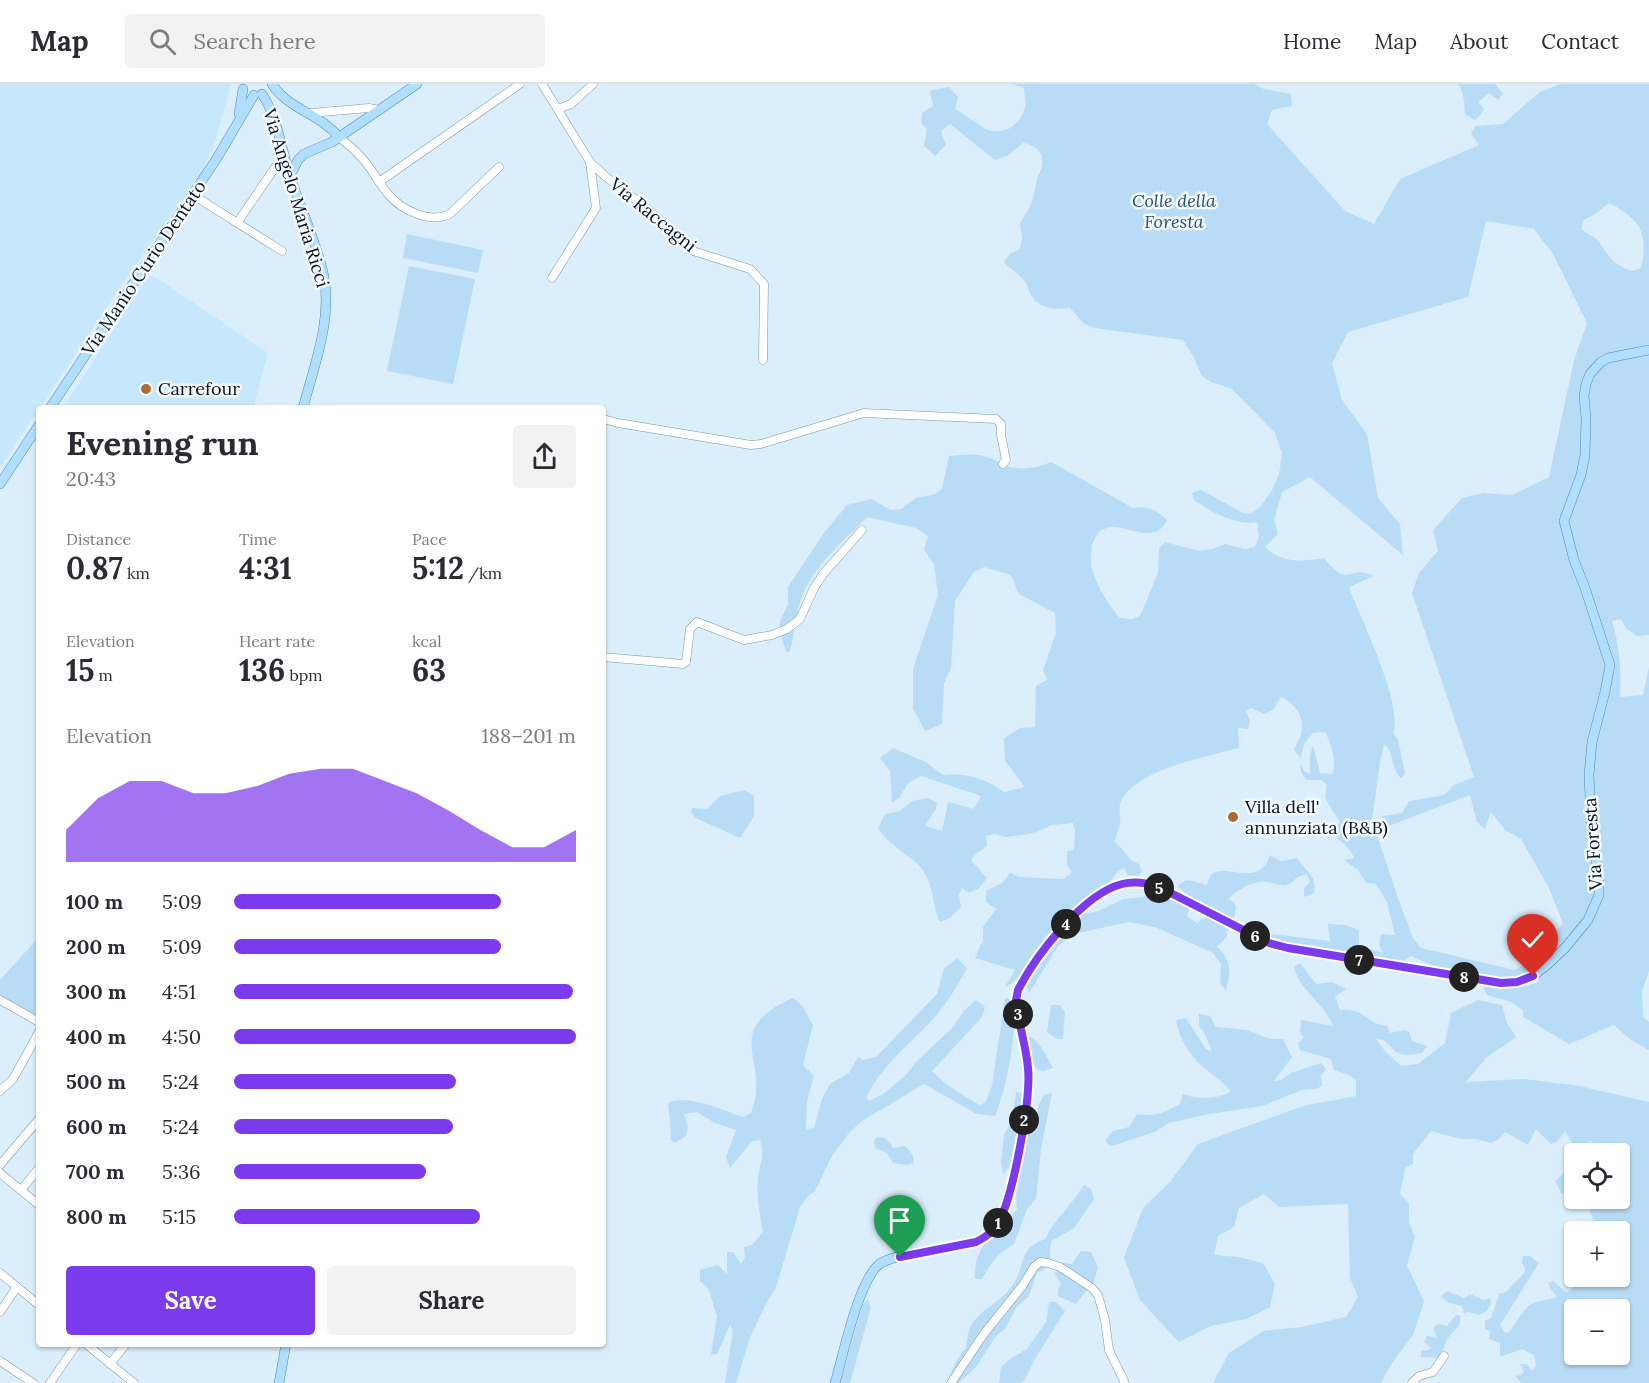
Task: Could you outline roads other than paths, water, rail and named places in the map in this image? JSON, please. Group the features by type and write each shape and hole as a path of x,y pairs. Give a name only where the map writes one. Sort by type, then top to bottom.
{"main road":[{"path":"272,84 281,96 310,113 339,137"},
{"name":"Via Manio Curio Dentato","path":"52,405 193,195 235,127 258,94 272,84"},
{"path":"290,176 298,160 304,154 339,137 417,84"},
{"path":"241,87 258,94"},
{"name":"Via Manio Curio Dentato","path":"235,127 241,87"},
{"name":"Via Angelo Maria Ricci","path":"258,94 270,107 290,176 324,277 322,334 304,405"},
{"path":"270,107 273,101 281,96"},
{"path":"284,157 304,154"},
{"name":"Via Foresta","path":"835,1383 862,1290 874,1268 881,1263 900,1257 976,1242 985,1238 996,1226 1009,1198 1029,1092 1028,1068 1016,1000 1018,990 1058,933 1075,914 1104,892 1120,885 1136,882 1155,885 1269,943 1322,954 1501,983 1517,982 1533,976 1565,948 1588,920 1596,904 1599,883 1591,819 1589,776 1592,742 1610,665 1574,560 1564,521 1581,475 1585,455 1584,396 1590,374 1608,358 1649,350"},
{"path":"0,484 36,430"},
{"path":"279,1383 285,1347"}],"street":[{"path":"379,182 520,84"},
{"name":"Via Raccagni","path":"542,84 590,162 605,176 648,209 693,251 737,264 750,269 758,276 764,284 763,360"},
{"path":"558,108 571,105 592,84"},
{"path":"310,113 369,108 379,110"},
{"path":"339,137 360,155 389,196 406,208 428,218 444,218 499,167"},
{"path":"237,223 276,165 284,157"},
{"path":"552,278 596,208 590,162"},
{"path":"193,195 282,251"},
{"path":"606,419 618,423 751,445 864,413 996,419 1001,424 1001,435 1006,452 1006,460 1003,464"},
{"path":"606,657 683,664 686,662 690,628 697,622 744,640 787,629 800,619 814,588 824,573 862,530"},
{"path":"0,999 36,1020"},
{"path":"0,1091 13,1079 36,1037"},
{"path":"0,1165 36,1123"},
{"path":"21,1190 36,1172"},
{"path":"0,1173 36,1202"},
{"path":"951,1383 983,1335 1040,1262 1060,1267 1092,1288 1098,1295 1105,1320 1109,1350 1125,1383"},
{"path":"0,1273 36,1303"},
{"path":"0,1312 17,1287"},
{"path":"50,1383 76,1347"},
{"path":"90,1347 134,1383"},
{"path":"110,1364 124,1347"},
{"path":"1412,1383 1419,1376 1433,1372 1444,1356"},
{"path":"0,1361 33,1383"}],"place":[{"name":"Carrefour","path":"146,389"},
{"name":"Villa dell' annunziata (B&B)","path":"1233,817"}],"park label":[{"name":"Colle della Foresta","path":"1174,211"}]}
